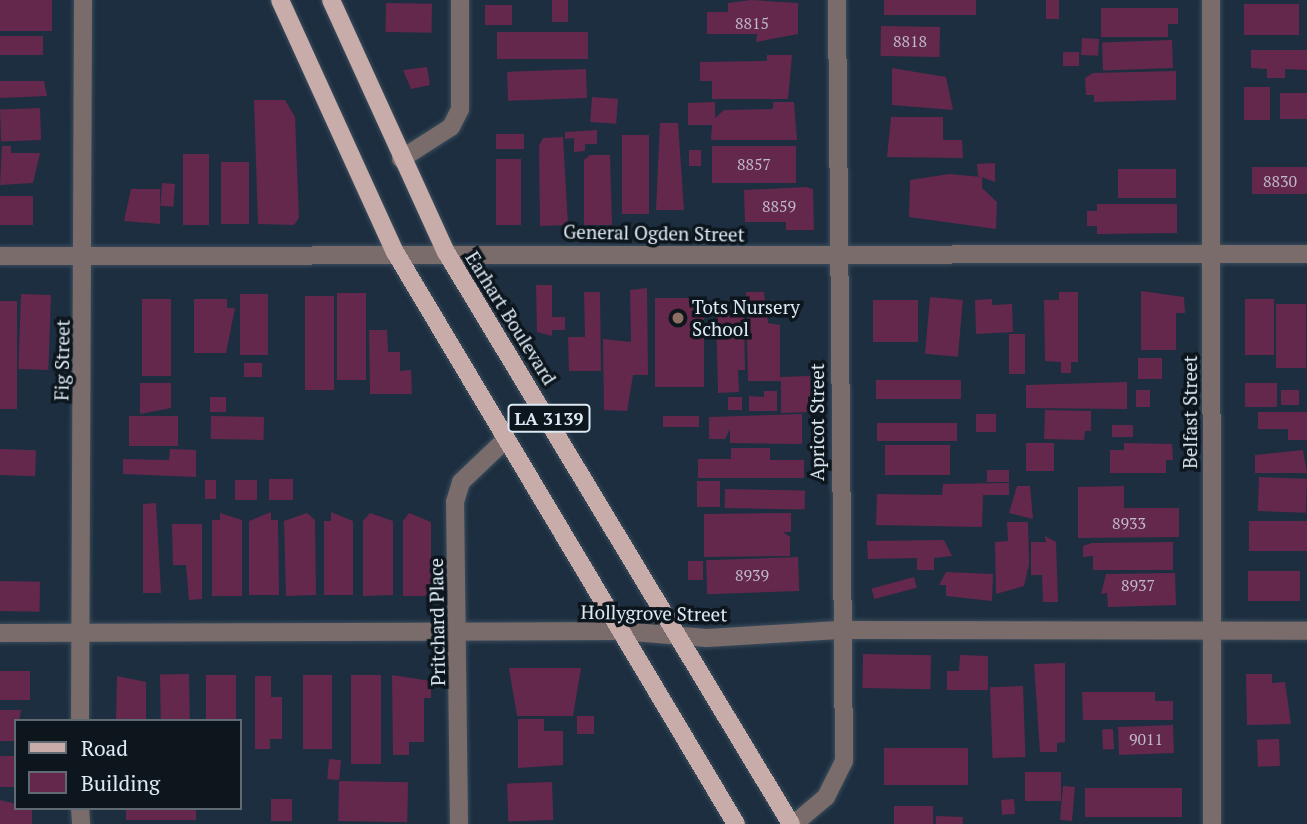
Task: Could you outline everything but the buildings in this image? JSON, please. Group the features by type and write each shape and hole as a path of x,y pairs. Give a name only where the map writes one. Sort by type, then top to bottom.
{"main road":[{"name":"LA 3139","path":"280,0 395,252 736,824"},
{"name":"Earhart Boulevard","path":"331,0 401,159 446,252 681,634 792,824"}],"street":[{"name":"Fig Street","path":"80,719 83,0"},
{"path":"401,159 451,127 460,108 460,0"},
{"name":"Apricot Street","path":"792,824 825,797 844,761 839,630 837,0"},
{"name":"Belfast Street","path":"1210,0 1212,824"},
{"name":"General Ogden Street","path":"0,256 395,252 836,256 1307,254"},
{"name":"Pritchard Place","path":"459,824 461,633 454,502 460,482 505,440"},
{"name":"Hollygrove Street","path":"0,634 621,631 707,638 839,630 1307,631"}],"place":[{"name":"Tots Nursery School","path":"678,318"}]}
